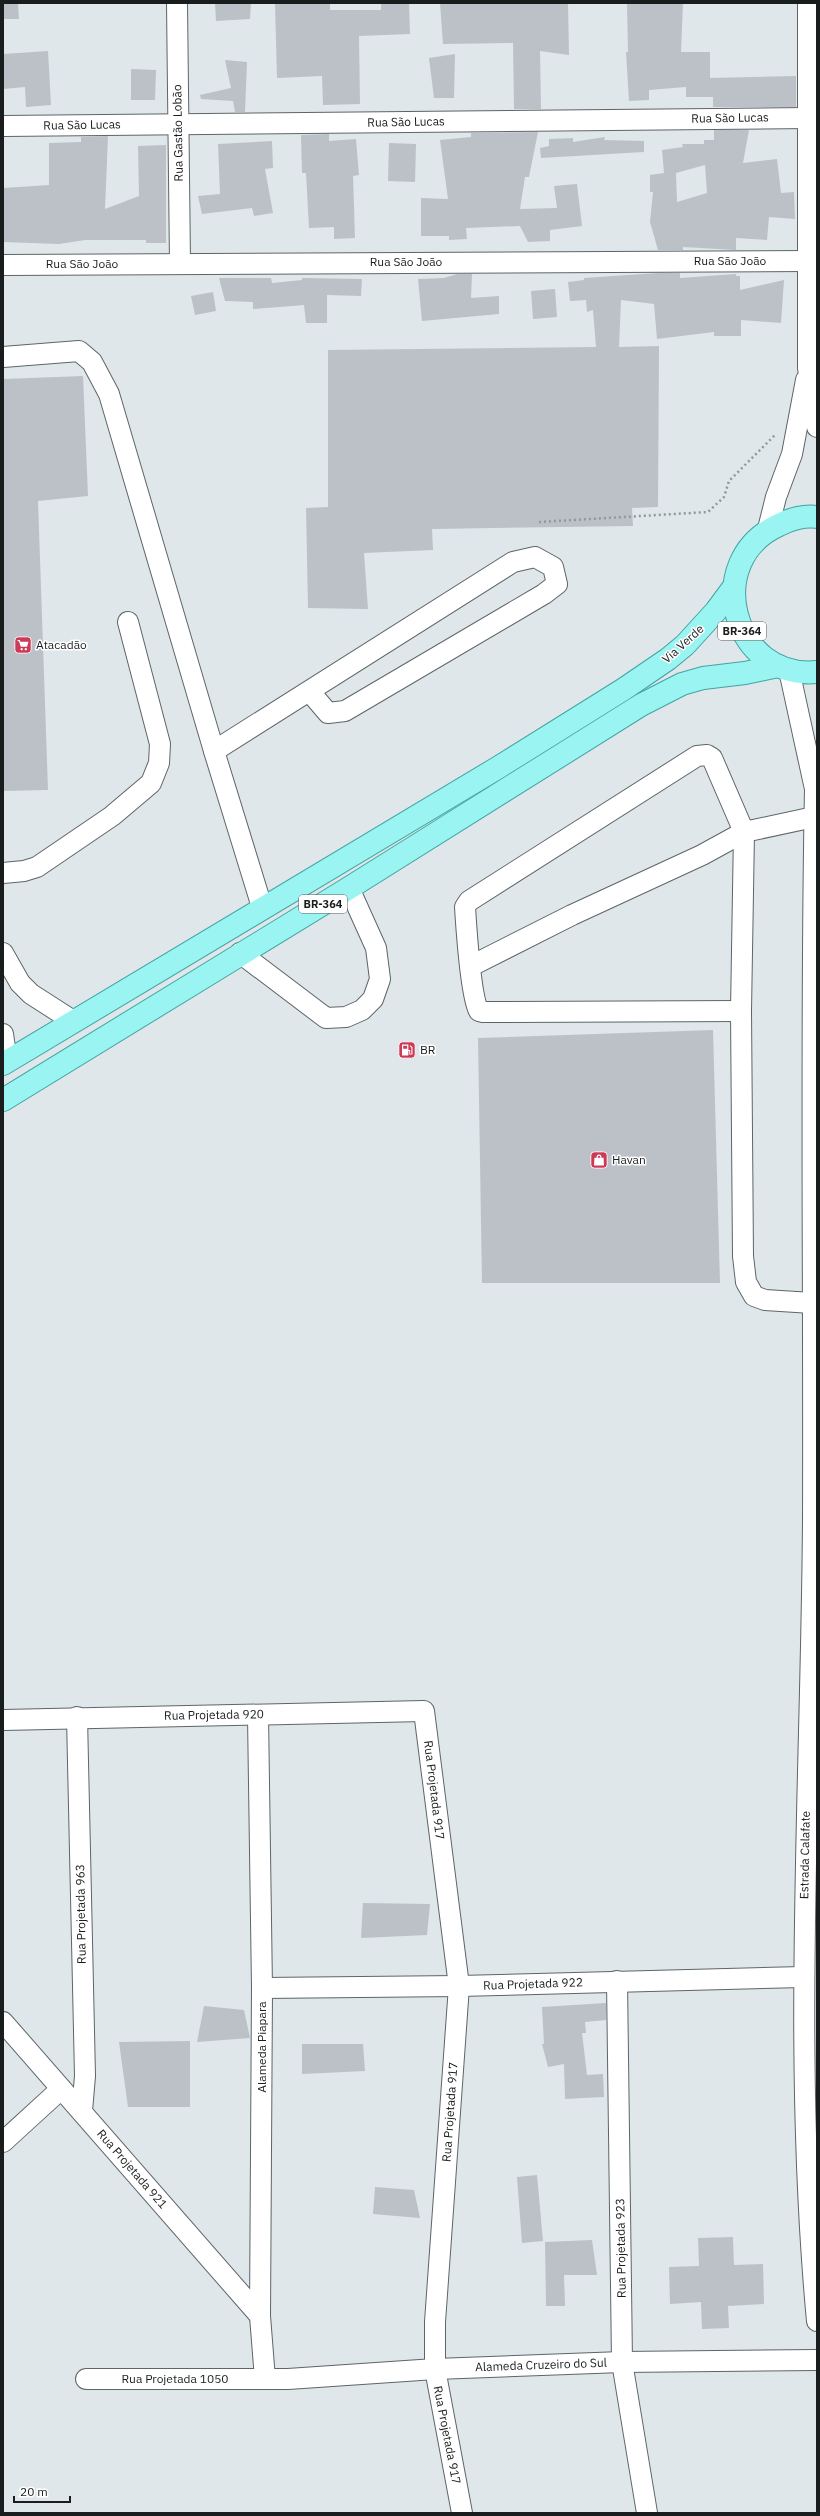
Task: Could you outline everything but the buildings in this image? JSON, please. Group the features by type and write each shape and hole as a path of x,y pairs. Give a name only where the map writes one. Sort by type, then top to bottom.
{"main road":[{"name":"BR-364","path":"783,668 758,653 743,634 735,612 733,588 739,565 750,545 768,529 790,519 817,517"},
{"name":"Via Verde","path":"262,907 499,767 624,689 668,659 685,645 716,611 733,588"},
{"name":"BR-364","path":"3,1100 240,953 349,888 641,705 682,684 703,678 783,668 817,672"},
{"name":"BR-364","path":"5,1062 262,907"}],"street":[{"name":"Rua Gastão Lobão","path":"177,3 180,263"},
{"path":"808,3 808,368 817,427"},
{"name":"Rua São Lucas","path":"3,126 808,118"},
{"name":"Rua São João","path":"3,265 808,261"},
{"path":"3,357 79,351 92,362 109,394 262,907"},
{"path":"768,529 776,497 792,454 795,428 808,368"},
{"path":"214,750 310,692 513,562 535,557 554,567 557,584 544,594 345,711 328,713 310,692"},
{"path":"3,872 24,871 37,867 91,832 151,783 159,763 160,744 128,622"},
{"name":"Estrada Calafate","path":"783,668 815,800 814,1252 812,1303 813,1522 803,1977 804,2120 809,2239 817,2321"},
{"path":"741,1011 479,1011 475,1004 465,907 469,901 698,756 707,756 712,758 744,832 741,1011 743,1256 746,1282 754,1296 766,1300 812,1303"},
{"path":"471,966 572,915 702,855 744,832 815,800"},
{"path":"240,953 326,1018 346,1018 362,1010 373,999 380,979 376,948 349,888"},
{"path":"3,953 20,983 31,994 73,1021"},
{"path":"3,1034 5,1062"},
{"name":"Rua Projetada 920","path":"3,1720 77,1717 424,1711"},
{"name":"Rua Projetada 917","path":"424,1711 459,1986 435,2322 435,2369 462,2513"},
{"name":"Alameda Piapara","path":"258,1715 262,1988 260,2316 265,2379"},
{"name":"Rua Projetada 963","path":"77,1717 85,2068 82,2111"},
{"name":"Rua Projetada 922","path":"262,1988 459,1986 803,1977"},
{"name":"Rua Projetada 923","path":"617,1981 622,2362 648,2513"},
{"name":"Rua Projetada 921","path":"3,2022 260,2316"},
{"path":"3,2142 61,2089"},
{"name":"Alameda Cruzeiro do Sul","path":"265,2379 435,2369 622,2362 817,2360"},
{"name":"Rua Projetada 1050","path":"86,2378 265,2379"}],"path":[{"path":"538,522 708,512 724,497 729,480 774,435 795,428"}],"place":[{"name":"Atacadão","path":"23,645"},
{"name":"BR","path":"407,1050"},
{"name":"Havan","path":"599,1160"}]}
